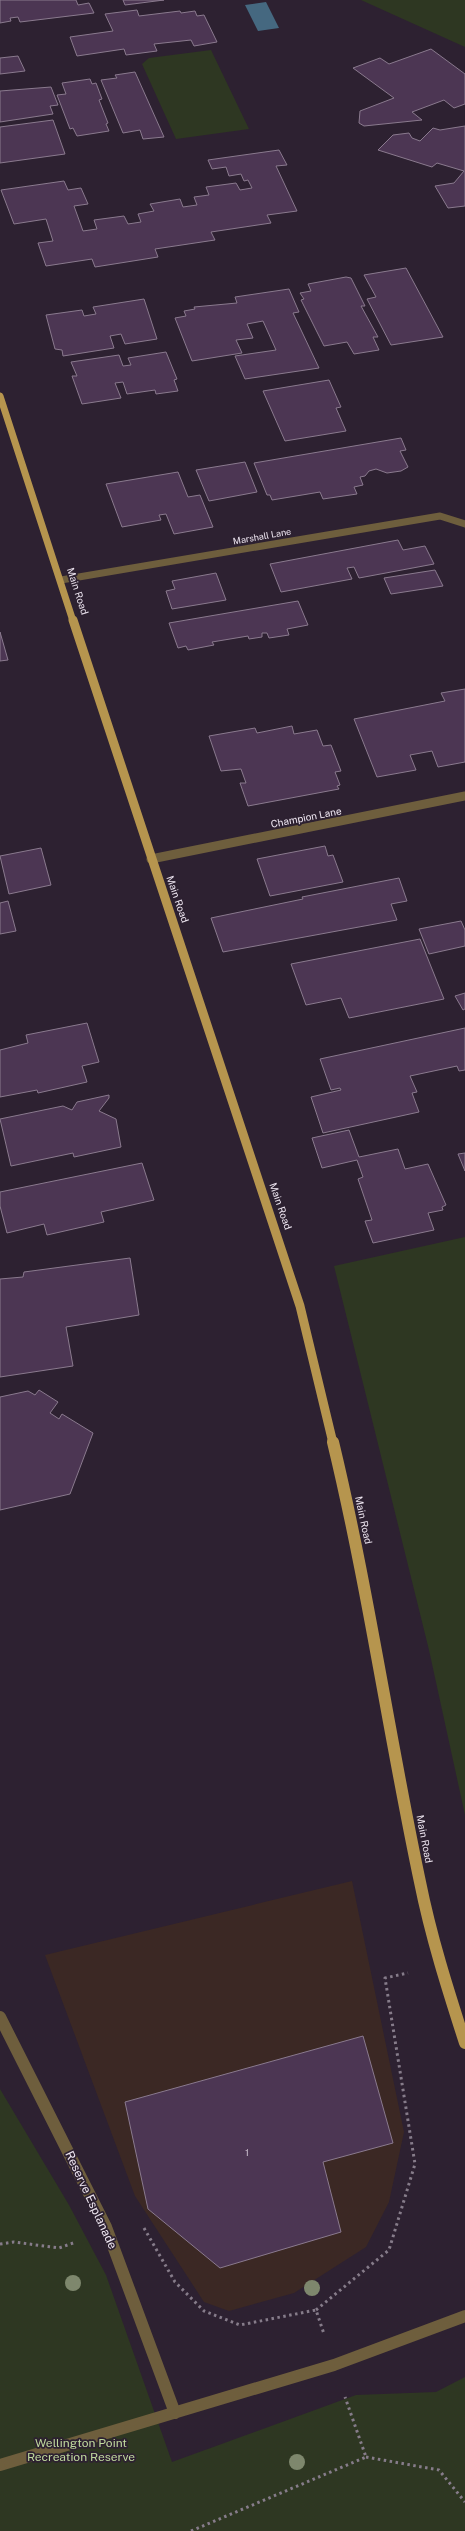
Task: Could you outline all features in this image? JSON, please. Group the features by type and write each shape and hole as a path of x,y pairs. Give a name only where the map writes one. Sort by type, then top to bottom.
{"main road":[{"name":"Main Road","path":"0,396 151,859 300,1306 351,1517 420,1883 441,1966 465,2043"}],"street":[{"name":"Marshall Lane","path":"61,580 440,516 465,524"},
{"name":"Champion Lane","path":"151,859 465,796"},
{"name":"Reserve Esplanade","path":"0,2017 106,2227 176,2413"},
{"path":"0,2465 334,2365 465,2316"}],"path":[{"path":"0,2244 14,2242 59,2248 82,2240 135,2213 175,2282 204,2311 240,2325 316,2310 389,2250 415,2164 385,1978 441,1966"},
{"path":"316,2310 325,2338"},
{"path":"345,2397 366,2457"},
{"path":"191,2531 366,2457 439,2470 465,2502"}],"shaded area":[{"path":"352,1881 404,2132 389,2202 366,2247 294,2293 229,2311 204,2302 135,2196 45,1955"}],"green space":[{"path":"361,0 465,0 465,47"},
{"path":"211,50 249,129 176,139 142,64 149,58"},
{"path":"465,1237 465,1815 429,1650 334,1266"},
{"name":"Wellington Point Recreation Reserve","path":"0,2089 69,2205 106,2275 172,2462 356,2395 436,2392 465,2377 465,2531 0,2531"}],"water":[{"path":"266,2 279,28 258,31 245,5"}],"building":[{"path":"0,0 76,0 78,5 89,3 94,13 20,22 18,17 10,18 11,21 0,23"},
{"path":"123,0 164,0 125,5"},
{"path":"137,10 139,16 180,11 181,13 195,11 197,16 204,15 217,42 194,46 191,40 154,44 157,51 126,55 124,49 77,56 70,37 113,31 105,14"},
{"path":"431,49 465,74 465,104 454,108 444,100 412,112 422,120 364,126 359,123 360,111 394,98 353,68 380,58 389,64"},
{"path":"18,56 25,71 0,74 0,58"},
{"path":"135,72 164,137 143,139 140,130 123,133 101,80 117,78 115,75"},
{"path":"90,79 92,84 96,83 102,99 99,100 108,123 106,124 109,131 77,136 73,128 70,129 57,95 66,94 62,83"},
{"path":"51,87 58,105 50,106 53,114 0,122 0,91"},
{"path":"53,120 65,154 0,163 0,127"},
{"path":"465,126 465,206 448,208 435,186 454,183 464,171 437,163 432,167 378,150 393,135 409,133 412,138 420,141 433,128 440,130"},
{"path":"279,150 287,165 276,166 297,211 267,215 271,223 211,232 215,240 155,249 158,257 95,267 92,259 46,266 38,243 53,241 46,219 14,224 1,190 64,181 68,190 81,188 88,204 74,206 83,231 97,229 94,220 124,216 128,224 141,222 138,214 154,211 150,204 180,199 183,207 197,205 194,197 209,195 206,187 236,183 240,190 252,188 248,180 244,181 241,174 229,176 226,167 212,169 208,160"},
{"path":"406,268 443,337 391,345 367,299 376,297 364,275"},
{"path":"346,277 351,278 365,306 361,306 378,337 373,337 379,350 354,354 347,342 324,346 301,300 304,299 300,293 311,291 308,284"},
{"path":"289,289 299,312 293,313 319,368 245,379 235,356 276,350 263,321 247,324 253,338 236,340 242,353 192,361 175,318 186,316 184,311 195,309 194,307 237,303 235,297"},
{"path":"144,299 157,339 125,344 121,334 110,336 114,348 63,356 62,350 55,349 46,315 82,310 84,316 96,314 93,307"},
{"path":"166,352 177,379 174,380 178,391 156,394 155,390 127,394 123,382 115,383 121,398 82,404 72,376 77,376 71,362 119,355 123,366 131,365 128,358"},
{"path":"329,380 341,407 336,408 346,431 285,441 263,391"},
{"path":"401,438 406,450 400,451 408,467 401,471 387,473 376,469 369,471 365,476 360,477 363,485 354,487 357,494 323,499 320,492 272,500 270,495 267,495 254,463"},
{"path":"245,462 257,492 209,501 196,470"},
{"path":"178,472 188,497 200,495 213,527 174,534 166,514 159,515 161,520 122,527 106,484"},
{"path":"398,540 403,550 425,546 434,564 359,578 354,567 347,568 352,579 281,592 270,564"},
{"path":"435,570 443,586 391,594 384,578"},
{"path":"216,573 226,600 172,609 166,591 175,589 172,581"},
{"path":"298,601 308,625 287,629 289,635 269,638 267,633 262,633 262,637 249,639 248,636 212,642 214,645 188,650 186,646 178,648 169,623"},
{"path":"0,632 8,660 0,661"},
{"path":"465,689 465,762 438,767 432,751 410,755 416,770 377,777 354,719 445,701 441,693"},
{"path":"292,726 294,734 317,730 323,746 331,745 341,771 335,772 340,785 337,786 339,789 248,806 240,783 246,783 241,769 221,771 209,736 255,728 257,733"},
{"path":"325,846 328,856 333,855 343,882 270,896 257,859"},
{"path":"41,848 51,885 9,894 0,856"},
{"path":"399,878 407,901 391,904 397,920 223,952 211,918 303,899 302,897"},
{"path":"8,901 16,931 0,934 0,903"},
{"path":"461,921 465,930 465,946 429,954 419,929"},
{"path":"420,939 444,999 349,1018 341,998 306,1005 291,964"},
{"path":"465,993 465,1009 463,1010 455,996"},
{"path":"87,1023 99,1062 82,1066 87,1082 38,1093 37,1090 0,1097 0,1050 28,1043 26,1035"},
{"path":"465,1028 465,1070 459,1071 457,1066 410,1076 417,1092 412,1093 419,1112 323,1133 311,1097 341,1090 340,1088 331,1090 320,1059"},
{"path":"109,1095 109,1098 99,1111 116,1119 121,1147 74,1157 73,1153 11,1166 0,1119 63,1106 72,1110 77,1102"},
{"path":"349,1130 359,1157 398,1149 405,1169 428,1164 446,1205 442,1207 443,1210 428,1213 434,1230 373,1243 365,1221 372,1220 358,1179 363,1177 357,1160 322,1168 312,1138"},
{"path":"465,1153 465,1171 458,1154"},
{"path":"142,1163 154,1200 101,1212 104,1222 47,1235 44,1224 7,1233 0,1206 0,1192"},
{"path":"130,1258 139,1315 66,1327 73,1366 0,1377 0,1279 23,1277 24,1272"},
{"path":"39,1390 58,1402 50,1413 59,1419 62,1414 93,1433 70,1494 0,1510 0,1397 28,1391 35,1395"},
{"path":"363,2036 393,2143 323,2162 341,2232 220,2268 148,2209 125,2102"}]}
